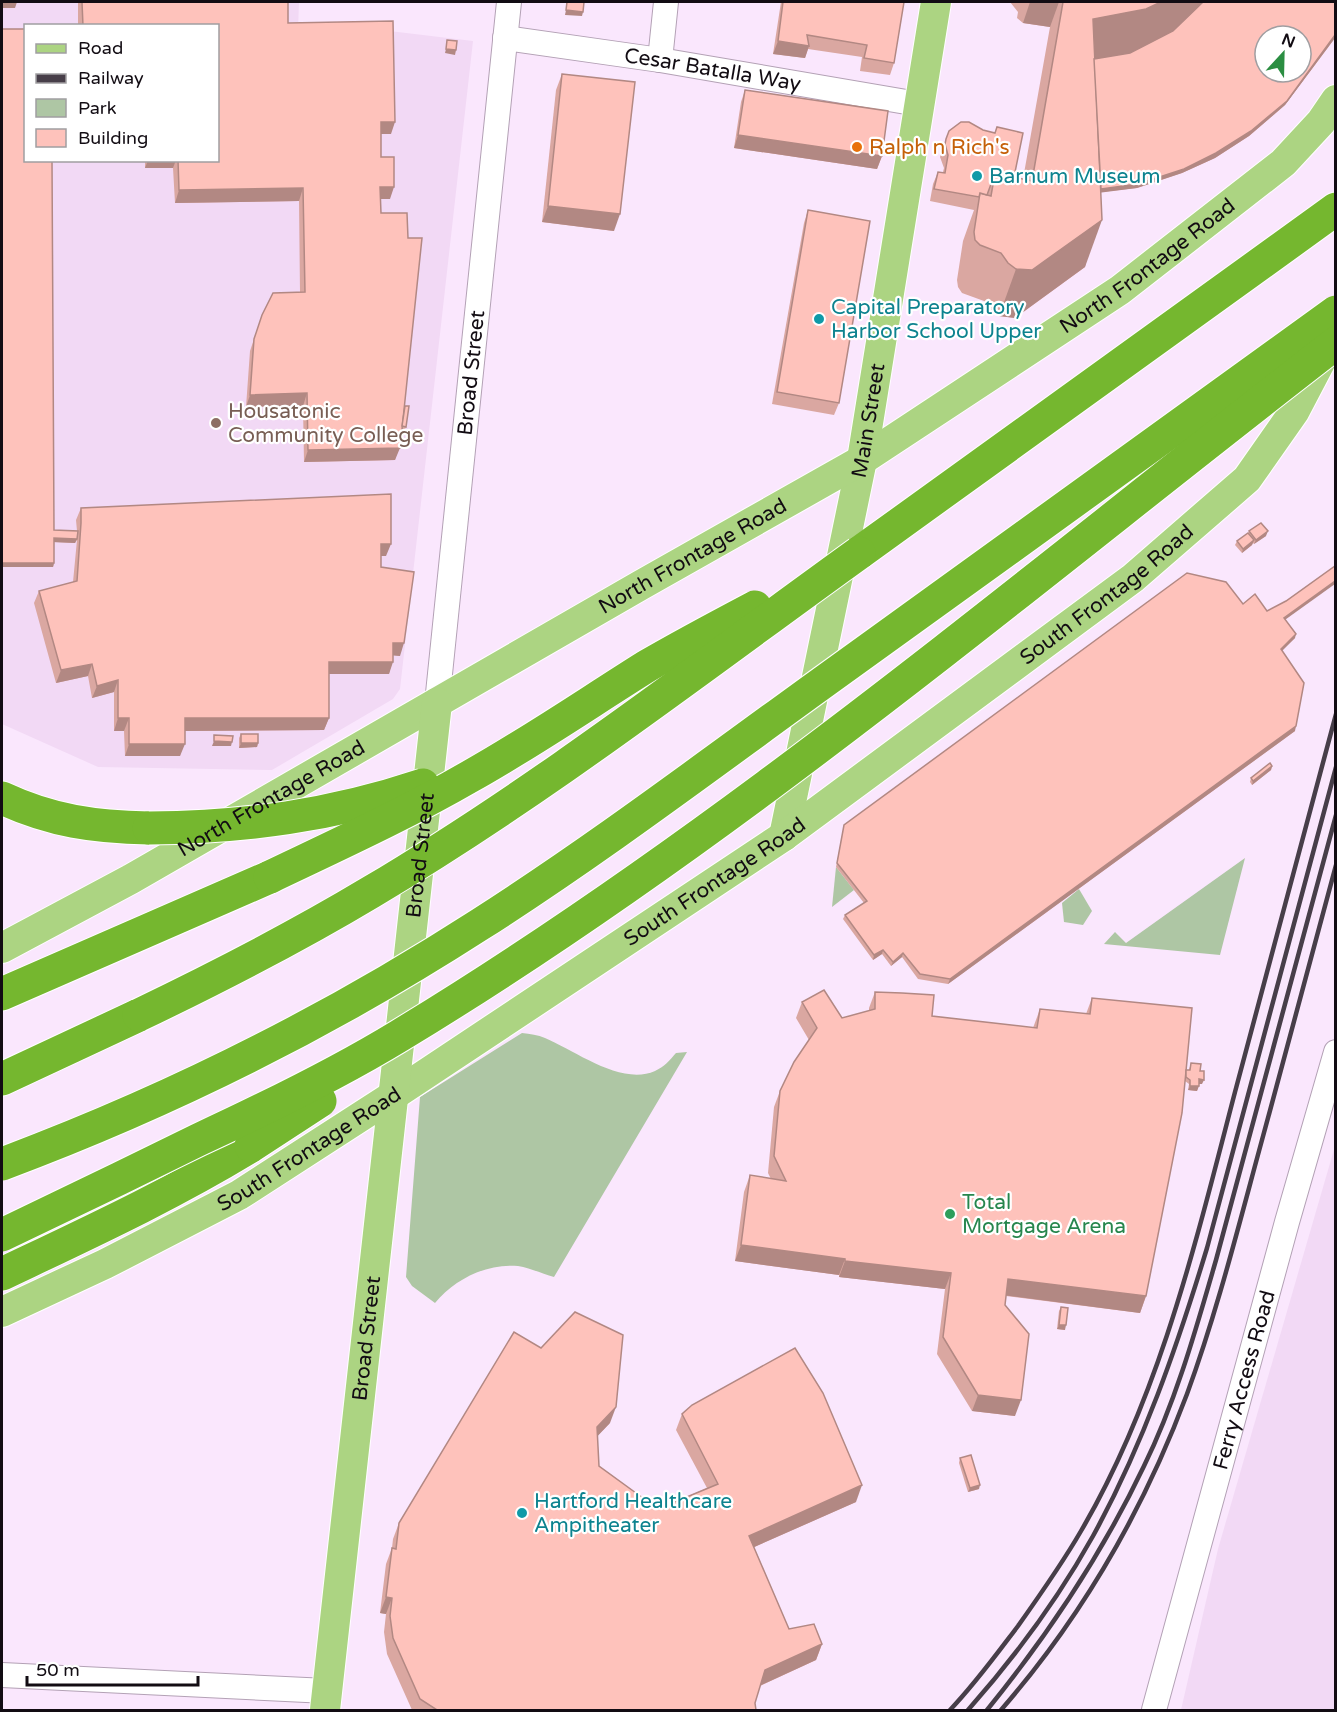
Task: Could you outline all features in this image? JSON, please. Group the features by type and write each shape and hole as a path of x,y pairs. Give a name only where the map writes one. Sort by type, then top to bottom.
{"highway":[{"path":"2,1079 139,1015 296,936 441,849 523,795 1335,209"},
{"path":"2,1274 153,1202 251,1146 344,1085 643,874 798,762 931,660 1335,331"},
{"path":"2,1164 109,1121 261,1049 406,970 478,926 1335,331"},
{"path":"2,994 270,878 422,803 561,723 688,642 859,554"},
{"path":"2,798 39,814 81,824 148,828 266,822 363,803 446,776 561,723"},
{"path":"2,1235 325,1078 396,1038 504,970"},
{"path":"2,1060 139,1015"}],"main road":[{"name":"Main Street","path":"784,836 862,460 936,2"},
{"name":"North Frontage Road","path":"2,948 131,879 862,460 1120,290 1283,163 1321,122 1335,100"},
{"name":"South Frontage Road","path":"2,1312 105,1264 239,1195 784,836 1133,578 1247,479 1294,412 1335,331"},
{"name":"Broad Street","path":"326,1701 437,703"}],"street":[{"name":"Broad Street","path":"437,703 509,2"},
{"path":"660,60 666,2"},
{"name":"Cesar Batalla Way","path":"505,38 660,60 918,104"},
{"name":"Ferry Access Road","path":"1155,1710 1335,1052"},
{"path":"2,1675 326,1701"}],"shaded area":[{"name":"Housatonic Community College","path":"2,2 299,2 298,31 381,30 473,41 400,689 393,699 272,770 98,767 2,724"},
{"path":"1335,1146 1335,1710 1181,1710 1218,1549"}],"green space":[{"path":"1245,858 1220,955 1104,944 1115,932 1126,943"},
{"path":"836,867 854,890 832,907"},
{"path":"1079,889 1092,911 1083,925 1064,922 1062,903"},
{"path":"522,1033 542,1037 599,1065 628,1074 655,1071 676,1053 687,1052 554,1277 518,1266 495,1267 472,1274 462,1280 435,1303 412,1286 406,1277 420,1097"}],"building":[{"path":"82,2 288,2 288,23 393,21 395,122 381,122 381,157 394,157 394,187 380,187 381,213 407,213 408,238 422,238 400,448 308,450 307,393 250,395 254,339 273,293 305,292 303,188 179,190 178,162 219,162 219,24 83,24"},
{"path":"567,2 584,2 583,12 566,10"},
{"path":"783,2 904,2 894,63 864,58 867,45 807,35 809,46 778,41"},
{"path":"1063,2 1161,2 1146,9 1093,19 1102,220 1032,270 1016,269 1001,253 980,245 975,240 974,232 980,193 991,196 995,173 1032,181"},
{"path":"1203,2 1335,2 1335,35 1313,65 1313,24 1253,24 1253,84 1299,84 1287,101 1251,131 1216,153 1184,169 1138,184 1101,189 1094,59 1130,53 1173,31"},
{"path":"2,29 24,29 24,162 52,162 54,530 78,531 77,539 54,538 54,563 2,563"},
{"path":"447,40 457,41 456,50 446,49"},
{"path":"562,74 635,82 620,214 548,206"},
{"path":"745,90 888,111 882,156 738,135"},
{"name":"Barnum Museum","path":"961,122 969,122 983,130 995,133 997,127 1023,133 1014,177 995,173 987,195 980,193 979,197 934,189 938,172 945,173 948,155 945,144 949,131"},
{"name":"Capital Preparatory Harbor School Upper","path":"808,210 870,221 839,403 777,392"},
{"path":"405,406 409,406 406,427 402,426"},
{"path":"391,494 391,544 381,544 381,567 414,572 404,643 393,643 393,662 329,662 329,718 185,718 185,744 129,744 129,718 118,718 118,680 97,686 92,664 61,670 39,591 77,581 81,508"},
{"path":"1261,523 1268,531 1256,540 1249,531"},
{"path":"1248,533 1254,540 1243,549 1237,541"},
{"path":"1335,566 1335,581 1284,618 1296,634 1281,649 1304,683 1296,726 950,979 920,974 903,953 893,962 883,950 874,955 845,915 867,901 837,863 844,825 1187,573 1226,582 1243,604 1255,594 1267,611 1286,601"},
{"path":"241,734 258,734 258,743 241,743"},
{"path":"214,735 233,736 232,742 214,741"},
{"path":"1270,763 1272,766 1253,781 1251,778"},
{"name":"Total Mortgage Arena","path":"824,990 842,1018 875,1009 875,992 902,993 934,995 932,1016 1037,1028 1040,1009 1090,1014 1092,998 1192,1008 1182,1113 1146,1296 1008,1279 1005,1305 1029,1334 1021,1400 978,1395 943,1337 951,1273 845,1261 845,1259 741,1245 750,1175 786,1181 774,1156 780,1091 794,1062 817,1028 802,1002"},
{"path":"1191,1063 1201,1064 1200,1071 1204,1071 1204,1080 1199,1079 1199,1086 1190,1086 1190,1080 1186,1077 1186,1070 1190,1070"},
{"path":"1061,1307 1068,1308 1066,1325 1059,1325"},
{"name":"Hartford Healthcare Ampitheater","path":"575,1312 623,1335 616,1407 597,1427 599,1466 658,1509 718,1484 682,1414 692,1405 795,1348 823,1393 862,1485 749,1536 789,1629 814,1624 822,1644 765,1670 755,1703 756,1710 437,1710 420,1699 393,1638 390,1616 392,1598 386,1597 392,1548 396,1549 399,1523 514,1332 541,1348"},
{"path":"971,1455 980,1485 970,1488 960,1458"}],"railway":[{"path":"950,1710 977,1680 1018,1626 1074,1543 1109,1479 1154,1372 1173,1317 1206,1204 1336,714"},
{"path":"968,1710 1035,1627 1080,1559 1128,1467 1158,1395 1207,1248 1336,767"},
{"path":"987,1710 1031,1653 1092,1562 1128,1499 1166,1416 1216,1260 1336,815"},
{"path":"1001,1710 1058,1638 1084,1600 1130,1520 1170,1437 1187,1394 1226,1273 1336,865"}],"place":[{"name":"Ralph n Rich's","path":"857,147"},
{"name":"Barnum Museum","path":"977,176"},
{"name":"Capital Preparatory Harbor School Upper","path":"819,319"},
{"name":"Housatonic Community College","path":"216,423"},
{"name":"Total Mortgage Arena","path":"950,1214"},
{"name":"Hartford Healthcare Ampitheater","path":"522,1513"}]}
